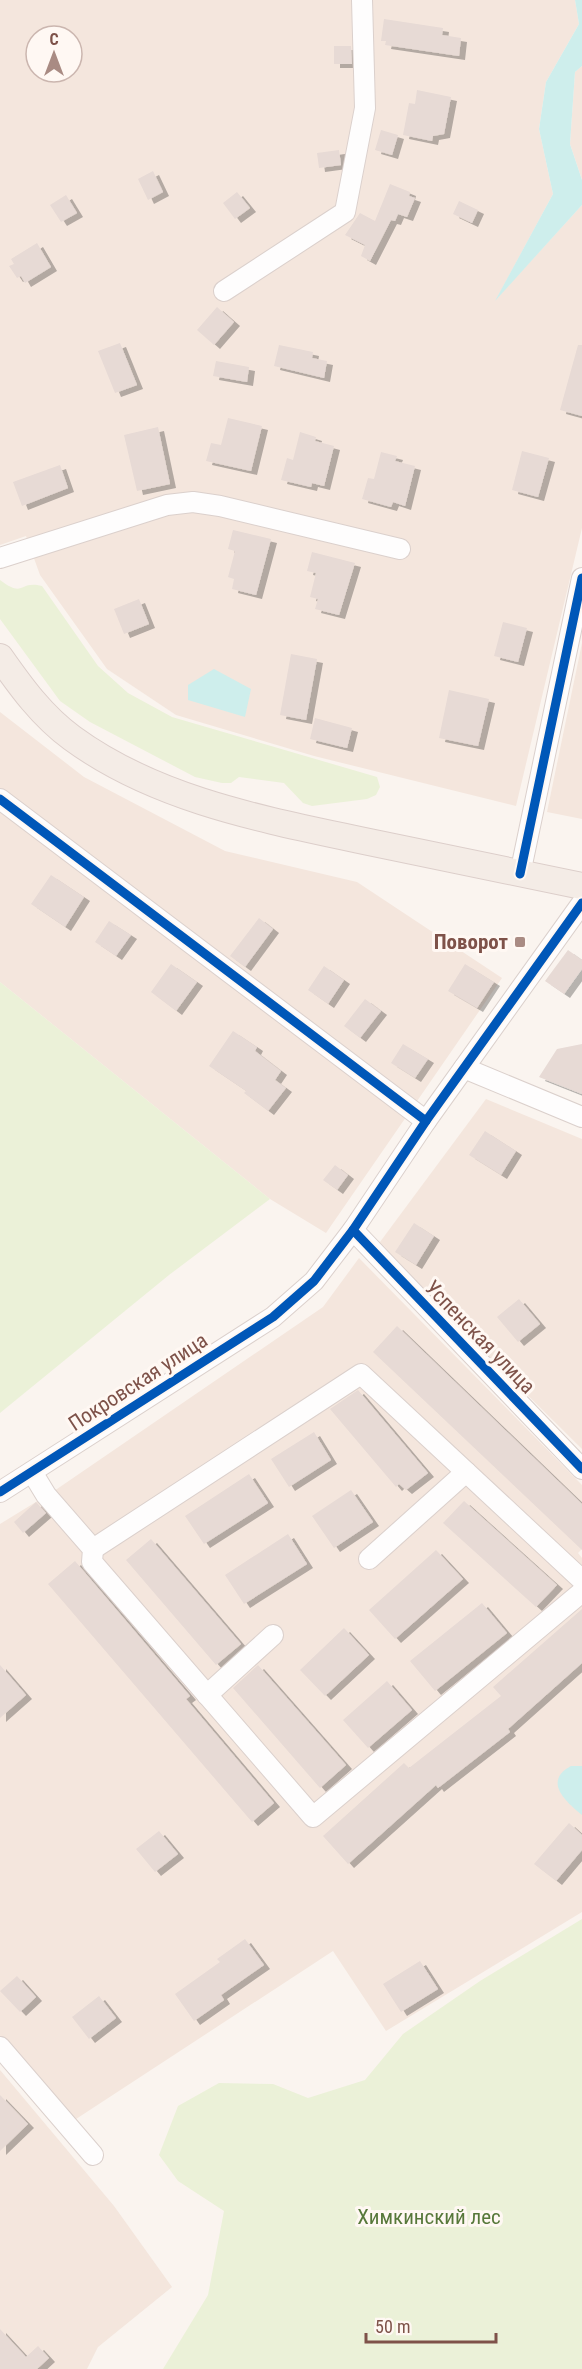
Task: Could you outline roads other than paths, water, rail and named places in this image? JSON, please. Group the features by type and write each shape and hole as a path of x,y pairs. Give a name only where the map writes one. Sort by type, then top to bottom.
{"main road":[{"path":"0,657 32,701 70,737 112,764 187,796 260,819 582,886"}],"street":[{"path":"225,291 345,212 365,108 362,0"},
{"path":"0,558 167,505 193,502 220,506 400,549"},
{"path":"519,873 582,578"},
{"path":"0,800 426,1121"},
{"name":"Покровская улица","path":"0,1492 273,1317 314,1281 353,1230 426,1121 582,903"},
{"path":"464,1068 582,1117"},
{"name":"Успенская улица","path":"353,1230 582,1469"},
{"path":"93,1549 361,1374 582,1580"},
{"path":"32,1472 46,1495 93,1549 92,1562 313,1817 582,1592"},
{"path":"369,1559 466,1472"},
{"path":"207,1695 273,1635"},
{"path":"0,2047 93,2155"}],"water":[{"path":"575,0 582,0 582,66 575,72 570,144 582,180 582,205 495,301 553,194 539,129 546,82 579,24"},
{"path":"214,669 251,689 245,717 188,700 188,685"},
{"path":"571,1766 582,1766 582,1815 569,1804 558,1784 563,1772"}],"place":[{"name":"Поворот","path":"520,942"}],"park label":[{"name":"Химкинский лес","path":"429,2217"}]}
